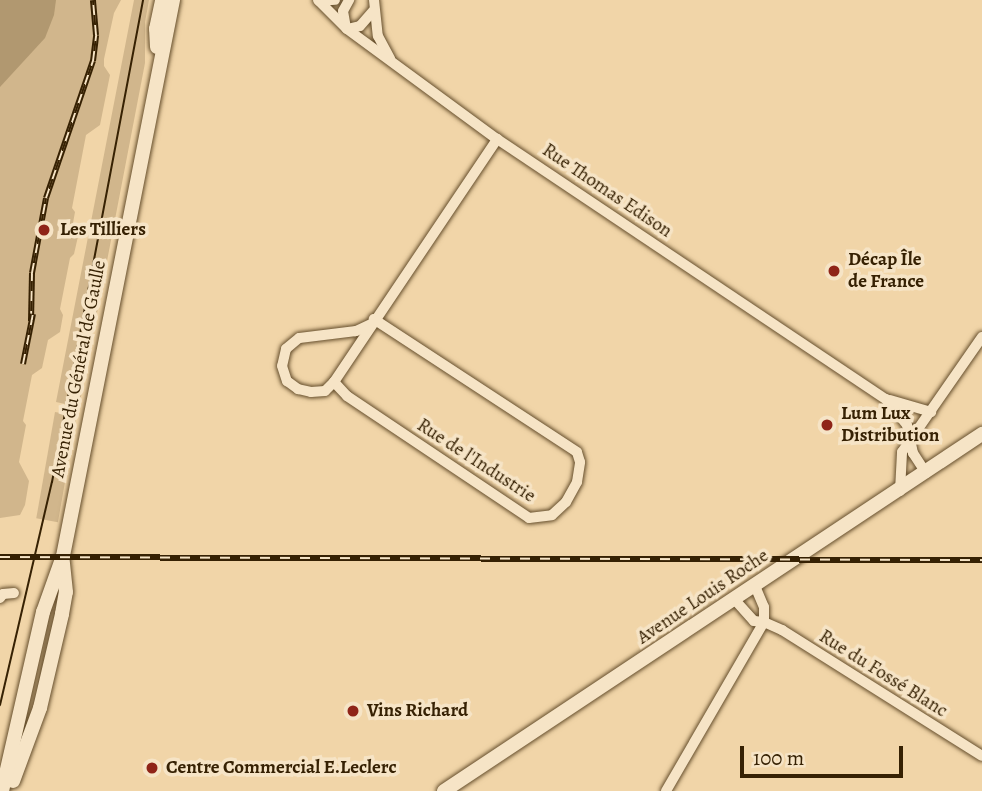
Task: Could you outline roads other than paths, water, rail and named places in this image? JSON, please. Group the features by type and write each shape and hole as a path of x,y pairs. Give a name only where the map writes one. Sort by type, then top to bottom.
{"main road":[{"name":"Avenue du Général de Gaulle","path":"157,66 156,29 162,0"},
{"name":"Avenue du Général de Gaulle","path":"2,791 48,597 63,556 157,66 173,0"},
{"name":"Avenue Louis Roche","path":"444,791 900,491 982,434"},
{"name":"Avenue du Général de Gaulle","path":"10,791 35,725 65,600 63,556"},
{"path":"48,597 65,600"},
{"path":"18,721 35,725"}],"street":[{"path":"318,0 335,0"},
{"name":"Rue Thomas Edison","path":"318,0 346,29 497,139 886,399 905,420 913,453 926,473"},
{"path":"349,0 343,11 346,29 360,26 374,5"},
{"path":"374,5 378,36 392,62"},
{"path":"372,321 356,331 299,338 285,349 282,366 287,381 298,389 325,391 334,382 372,321 497,139"},
{"name":"Rue de l'Industrie","path":"334,382 347,396 529,518 552,515 566,502 577,482 580,461 577,452 372,321"},
{"path":"900,491 900,458 982,337"},
{"name":"Rue Thomas Edison","path":"886,399 931,412"},
{"path":"666,791 764,622 764,607 755,586"},
{"path":"0,598 3,594 15,593"},
{"name":"Rue du Fossé Blanc","path":"735,600 754,621 764,622 982,756"}],"tram line":[{"path":"0,705 52,482 143,0"}],"railway":[{"path":"31,321 32,273 46,198 93,61 96,35 93,0"},
{"path":"23,364 33,314"},
{"path":"0,557 982,560"}],"place":[{"name":"Les Tilliers","path":"44,230"},
{"name":"Décap Île de France","path":"834,271"},
{"name":"Lum Lux Distribution","path":"827,425"},
{"name":"Vins Richard","path":"353,711"},
{"name":"Centre Commercial E.Leclerc","path":"152,768"}]}
